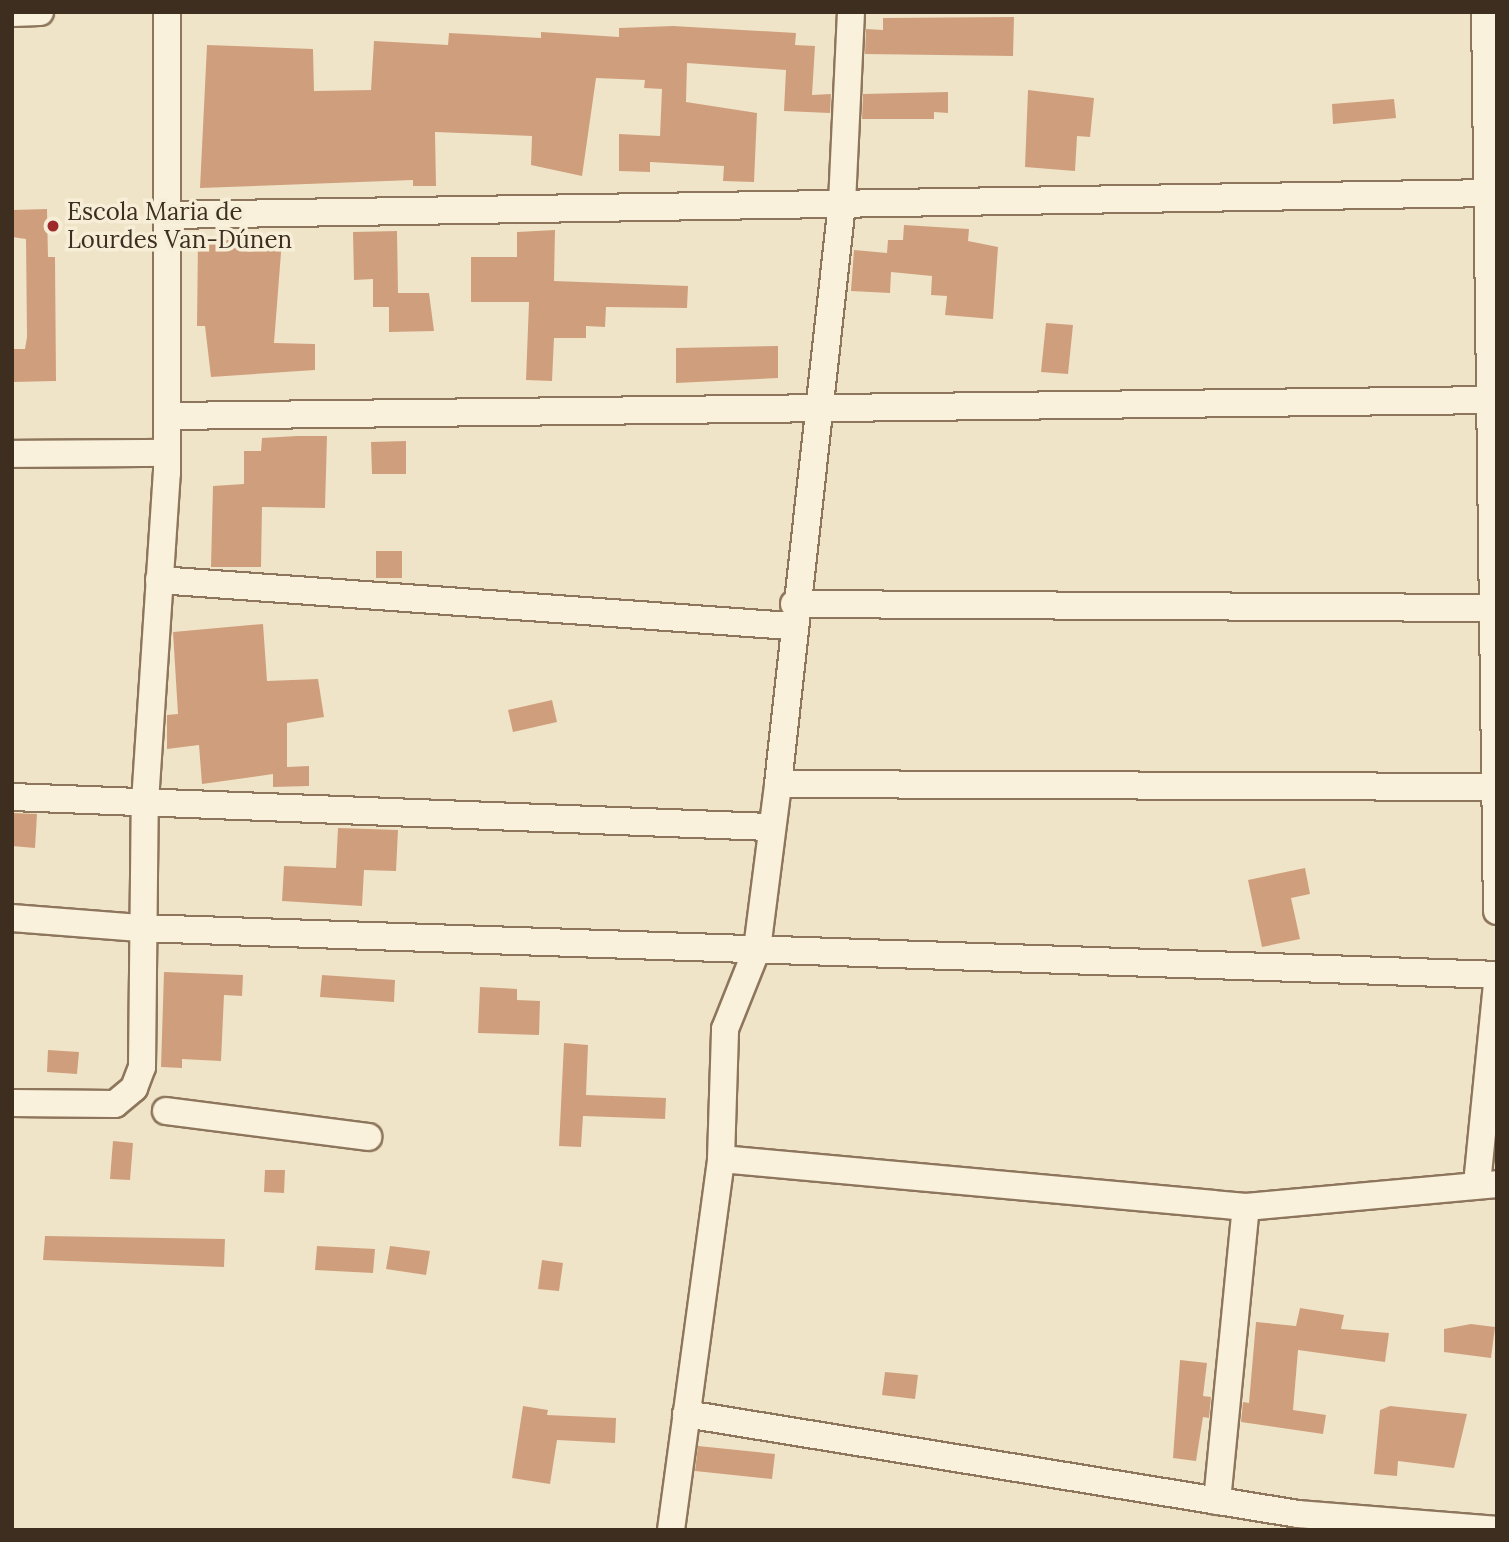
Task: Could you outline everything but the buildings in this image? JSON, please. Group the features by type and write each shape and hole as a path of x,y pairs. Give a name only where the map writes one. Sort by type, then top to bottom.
{"street":[{"path":"12,13 40,12"},
{"path":"12,1103 115,1104 134,1088 142,1067 140,928 167,416 167,12"},
{"path":"671,1530 721,1159 725,1029 757,949 770,828 778,784 792,615 822,406 842,203 851,12"},
{"path":"1485,12 1492,193 1497,911"},
{"path":"167,215 1492,193"},
{"path":"167,416 1493,400"},
{"path":"12,454 166,453"},
{"path":"159,580 792,615 1495,608"},
{"path":"778,784 1496,787"},
{"path":"12,797 770,828"},
{"path":"12,918 140,928 1497,975"},
{"path":"721,1159 1245,1207 1487,1184 1497,984"},
{"path":"166,1111 368,1137"},
{"path":"1217,1501 1245,1207"},
{"path":"686,1414 1217,1501 1446,1528 1497,1530"}],"place":[{"name":"Escola Maria de Lourdes Van-Dúnen","path":"53,226"}]}
